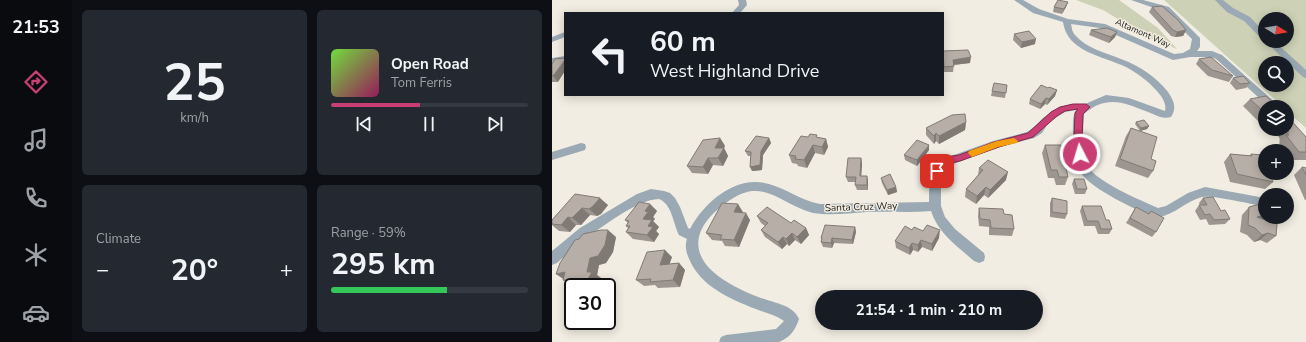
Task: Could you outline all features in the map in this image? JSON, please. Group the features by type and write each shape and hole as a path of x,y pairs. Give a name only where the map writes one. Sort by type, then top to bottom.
{"street":[{"path":"737,12 744,5 742,0"},
{"name":"Altamont Way","path":"1018,0 1036,11 1067,21 1102,26 1173,57 1184,57 1189,54 1212,54 1219,56 1267,100"},
{"path":"1135,0 1166,9 1192,34 1197,42 1194,50 1189,54"},
{"path":"1220,0 1230,10 1247,19 1258,30"},
{"path":"1067,21 1069,34 1073,38 1099,54 1127,64 1144,74 1165,95 1172,107 1168,114 1162,114 1137,103 1115,98 1106,98 1086,107 1079,113 1078,138 1081,162 1086,172 1099,183 1157,212 1166,212 1187,198 1198,193 1205,192 1258,201"},
{"path":"552,40 564,34"},
{"path":"1277,48 1306,75"},
{"path":"552,61 564,59"},
{"path":"979,257 951,234 940,220 935,206 935,179 941,164 948,160 960,158 997,144 1030,135 1038,130 1046,120 1062,109 1086,107"},
{"path":"552,156 581,147"},
{"name":"Santa Cruz Way","path":"693,236 700,220 715,205 732,192 753,186 770,189 788,199 814,208 829,209 935,206"},
{"path":"552,259 584,232 641,197 650,194 661,194 673,202 683,231 693,236 692,243 694,255 702,269 709,276 738,294 788,315 792,319 790,326 784,333 776,336 726,342"}],"green space":[{"path":"1076,0 1119,0 1158,28 1177,49 1146,36 1103,10"},
{"path":"1164,0 1306,0 1306,128 1294,117 1294,100 1275,100 1266,92 1294,92 1294,56 1258,56 1258,85"}],"building":[{"path":"1058,0 1068,2 1064,9 1054,7"},
{"path":"1162,6 1178,20 1186,30 1177,32 1173,30 1152,7"},
{"path":"1107,28 1117,32 1111,37 1091,30"},
{"path":"1029,31 1036,39 1022,42 1014,34"},
{"path":"968,50 971,57 953,60 954,66 944,67 944,51"},
{"path":"1211,57 1233,76 1212,70 1199,59"},
{"path":"564,58 564,61 552,76 552,64 555,59"},
{"path":"1243,76 1250,83 1240,84 1233,78"},
{"path":"994,83 1007,85 1006,93 992,91"},
{"path":"1041,85 1057,90 1049,99 1046,98 1041,104 1030,99"},
{"path":"1266,96 1270,100 1258,100 1258,106 1250,99"},
{"path":"965,114 966,122 939,136 936,133 934,136 926,128 952,115"},
{"path":"1144,120 1149,126 1141,128 1136,122"},
{"path":"1294,124 1306,137 1306,152 1299,152 1287,136 1294,136"},
{"path":"1131,128 1157,137 1151,159 1156,161 1153,171 1120,159"},
{"path":"810,134 826,139 822,147 813,145 804,160 795,159 796,156 789,155 801,136 808,137"},
{"path":"756,136 769,138 761,151 760,165 750,167 751,152 745,151"},
{"path":"720,138 715,148 724,148 718,158 708,158 703,167 687,166 703,140"},
{"path":"917,140 929,145 917,160 904,155"},
{"path":"1045,145 1061,145 1068,177 1059,177 1057,170 1051,170"},
{"path":"1230,154 1252,156 1251,154 1258,155 1258,179 1237,174"},
{"path":"848,158 861,158 860,176 867,176 867,185 855,185 856,177 846,177"},
{"path":"988,160 1008,172 990,190 986,187 977,196 966,189 983,170 979,168"},
{"path":"1302,167 1306,168 1306,175"},
{"path":"890,174 896,187 887,190 881,178"},
{"path":"1074,179 1084,179 1087,189 1077,189"},
{"path":"575,194 600,198 589,209 582,208 572,218 568,217 561,225 552,224 552,220"},
{"path":"1213,197 1221,211 1225,210 1230,219 1214,220 1210,214 1205,215 1199,205 1207,205 1203,198"},
{"path":"1052,198 1067,201 1067,214 1052,212"},
{"path":"639,202 650,204 645,211 648,212 643,219 652,220 648,226 653,227 647,235 626,232 630,226 626,226 629,221 625,220"},
{"path":"722,203 738,204 734,212 746,213 734,240 720,239 722,235 706,233"},
{"path":"1258,205 1258,224 1277,224 1276,236 1268,233 1262,235 1255,228 1248,225 1249,207"},
{"path":"1082,206 1101,206 1106,220 1109,220 1112,229 1101,229 1098,221 1087,221"},
{"path":"767,207 791,223 794,220 806,228 797,237 792,233 786,239 783,237 778,242 761,230 768,223 757,216"},
{"path":"1136,207 1149,214 1151,211 1164,218 1156,232 1130,218"},
{"path":"979,208 1003,209 1004,214 1012,215 1014,229 991,228 990,220 980,219"},
{"path":"825,225 855,227 852,240 832,238 831,243 821,242"},
{"path":"927,225 940,230 932,244 921,240 918,245 912,243 909,248 895,241 905,226 912,230 914,227 923,231"},
{"path":"608,230 605,245 598,256 590,258 587,272 592,272 589,278 564,278 563,280 565,272 556,274 560,263 575,240 579,239 583,234"},
{"path":"665,250 660,265 679,263 673,280 650,282 651,279 636,280 647,252"}],"slow traffic":[{"path":"972,153 997,144 1014,141"}],"route":[{"path":"937,171 941,164 948,160 960,158 997,144 1030,135 1038,130 1046,120 1054,114 1062,109 1073,107 1086,107 1079,113 1078,138 1080,154"}]}
